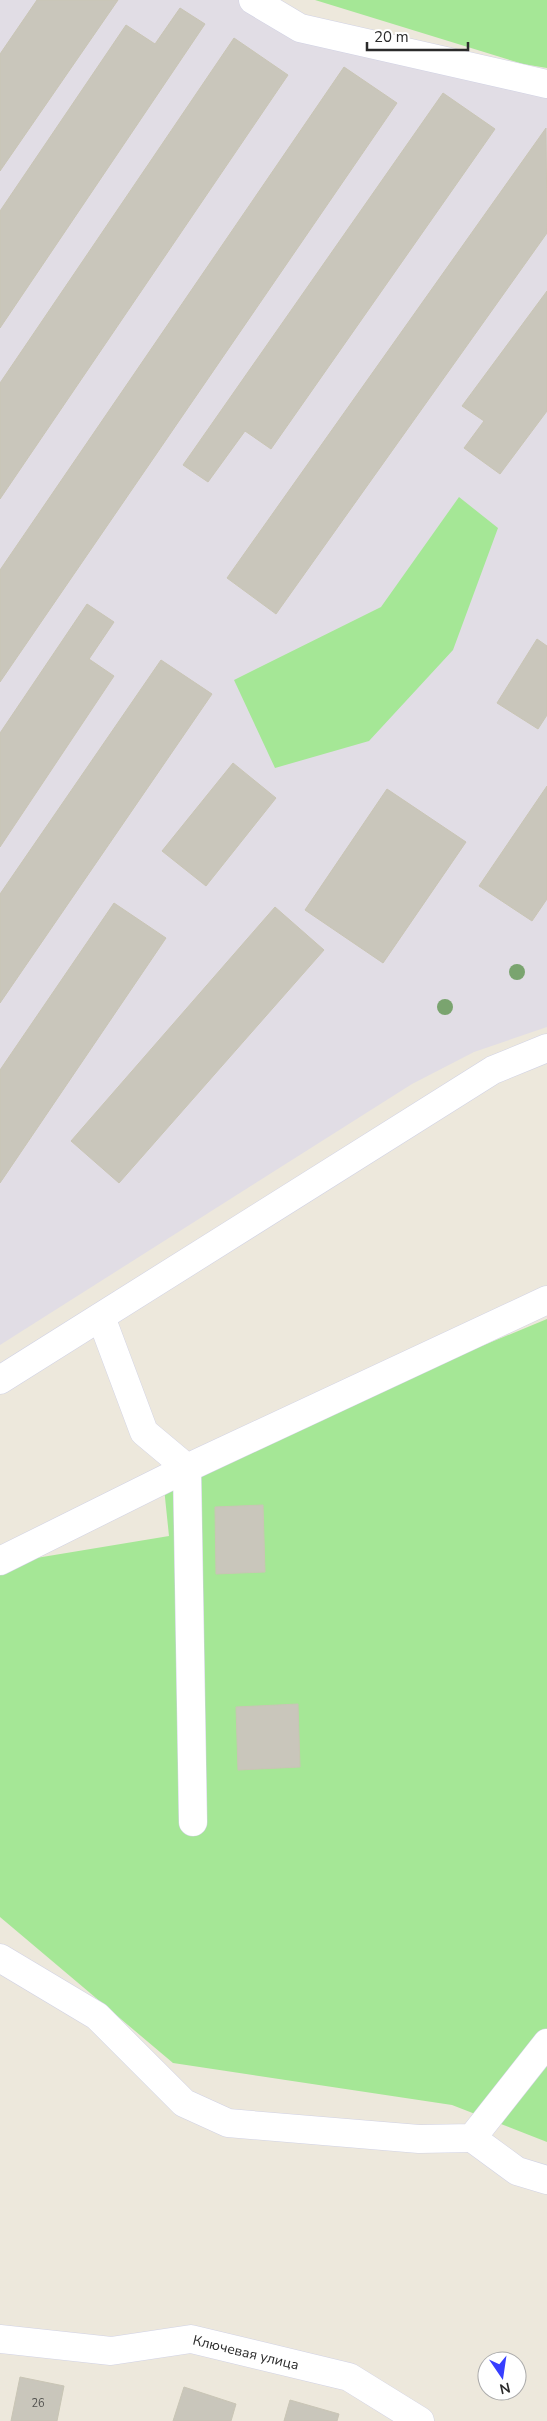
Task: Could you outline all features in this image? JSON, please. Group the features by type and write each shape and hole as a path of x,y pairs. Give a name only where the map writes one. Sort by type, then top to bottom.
{"street":[{"path":"266,4 300,28 547,84"},
{"path":"0,1380 493,1070 547,1048"},
{"path":"0,1562 187,1468 547,1300"},
{"path":"101,1316 144,1432 187,1468 193,1822"},
{"path":"0,1958 97,2016 184,2103 228,2123 419,2139 472,2138 517,2171 547,2180"},
{"path":"472,2138 547,2042"},
{"name":"Ключевая улица","path":"0,2339 111,2351 191,2339 349,2377 420,2421"}],"shaded area":[{"path":"0,0 266,0 281,10 547,94 547,1027 474,1052 412,1084 0,1345"}],"green space":[{"path":"315,0 547,0 547,68 523,64"},
{"path":"459,497 498,528 453,650 369,741 275,768 234,680 381,607"},
{"path":"547,1319 547,2142 452,2105 173,2063 0,1917 0,1564 169,1536 163,1478"}],"building":[{"path":"37,0 118,0 0,171 0,54"},
{"path":"180,8 205,24 0,328 0,211 126,25 155,44"},
{"path":"234,38 288,75 0,499 0,383"},
{"path":"344,67 397,103 0,682 0,570"},
{"path":"443,93 495,129 271,449 245,431 208,482 183,465"},
{"path":"546,128 547,233 276,614 227,578"},
{"path":"547,291 547,411 500,474 464,448 484,421 462,406"},
{"path":"87,604 114,622 89,659 114,676 0,847 0,733"},
{"path":"537,639 547,646 547,715 538,729 497,703"},
{"path":"161,660 212,694 0,1003 0,894"},
{"path":"233,763 276,798 206,886 162,851"},
{"path":"547,786 547,899 532,921 479,886"},
{"path":"387,789 466,842 383,963 305,910"},
{"path":"114,903 166,938 0,1183 0,1070"},
{"path":"275,907 324,950 119,1183 71,1141"},
{"path":"263,1505 265,1572 216,1574 215,1507"},
{"path":"298,1704 300,1767 238,1770 236,1707"},
{"path":"20,2377 64,2386 57,2421 11,2421"},
{"path":"184,2387 236,2404 231,2421 173,2421"},
{"path":"290,2400 339,2414 337,2421 284,2421"}]}
